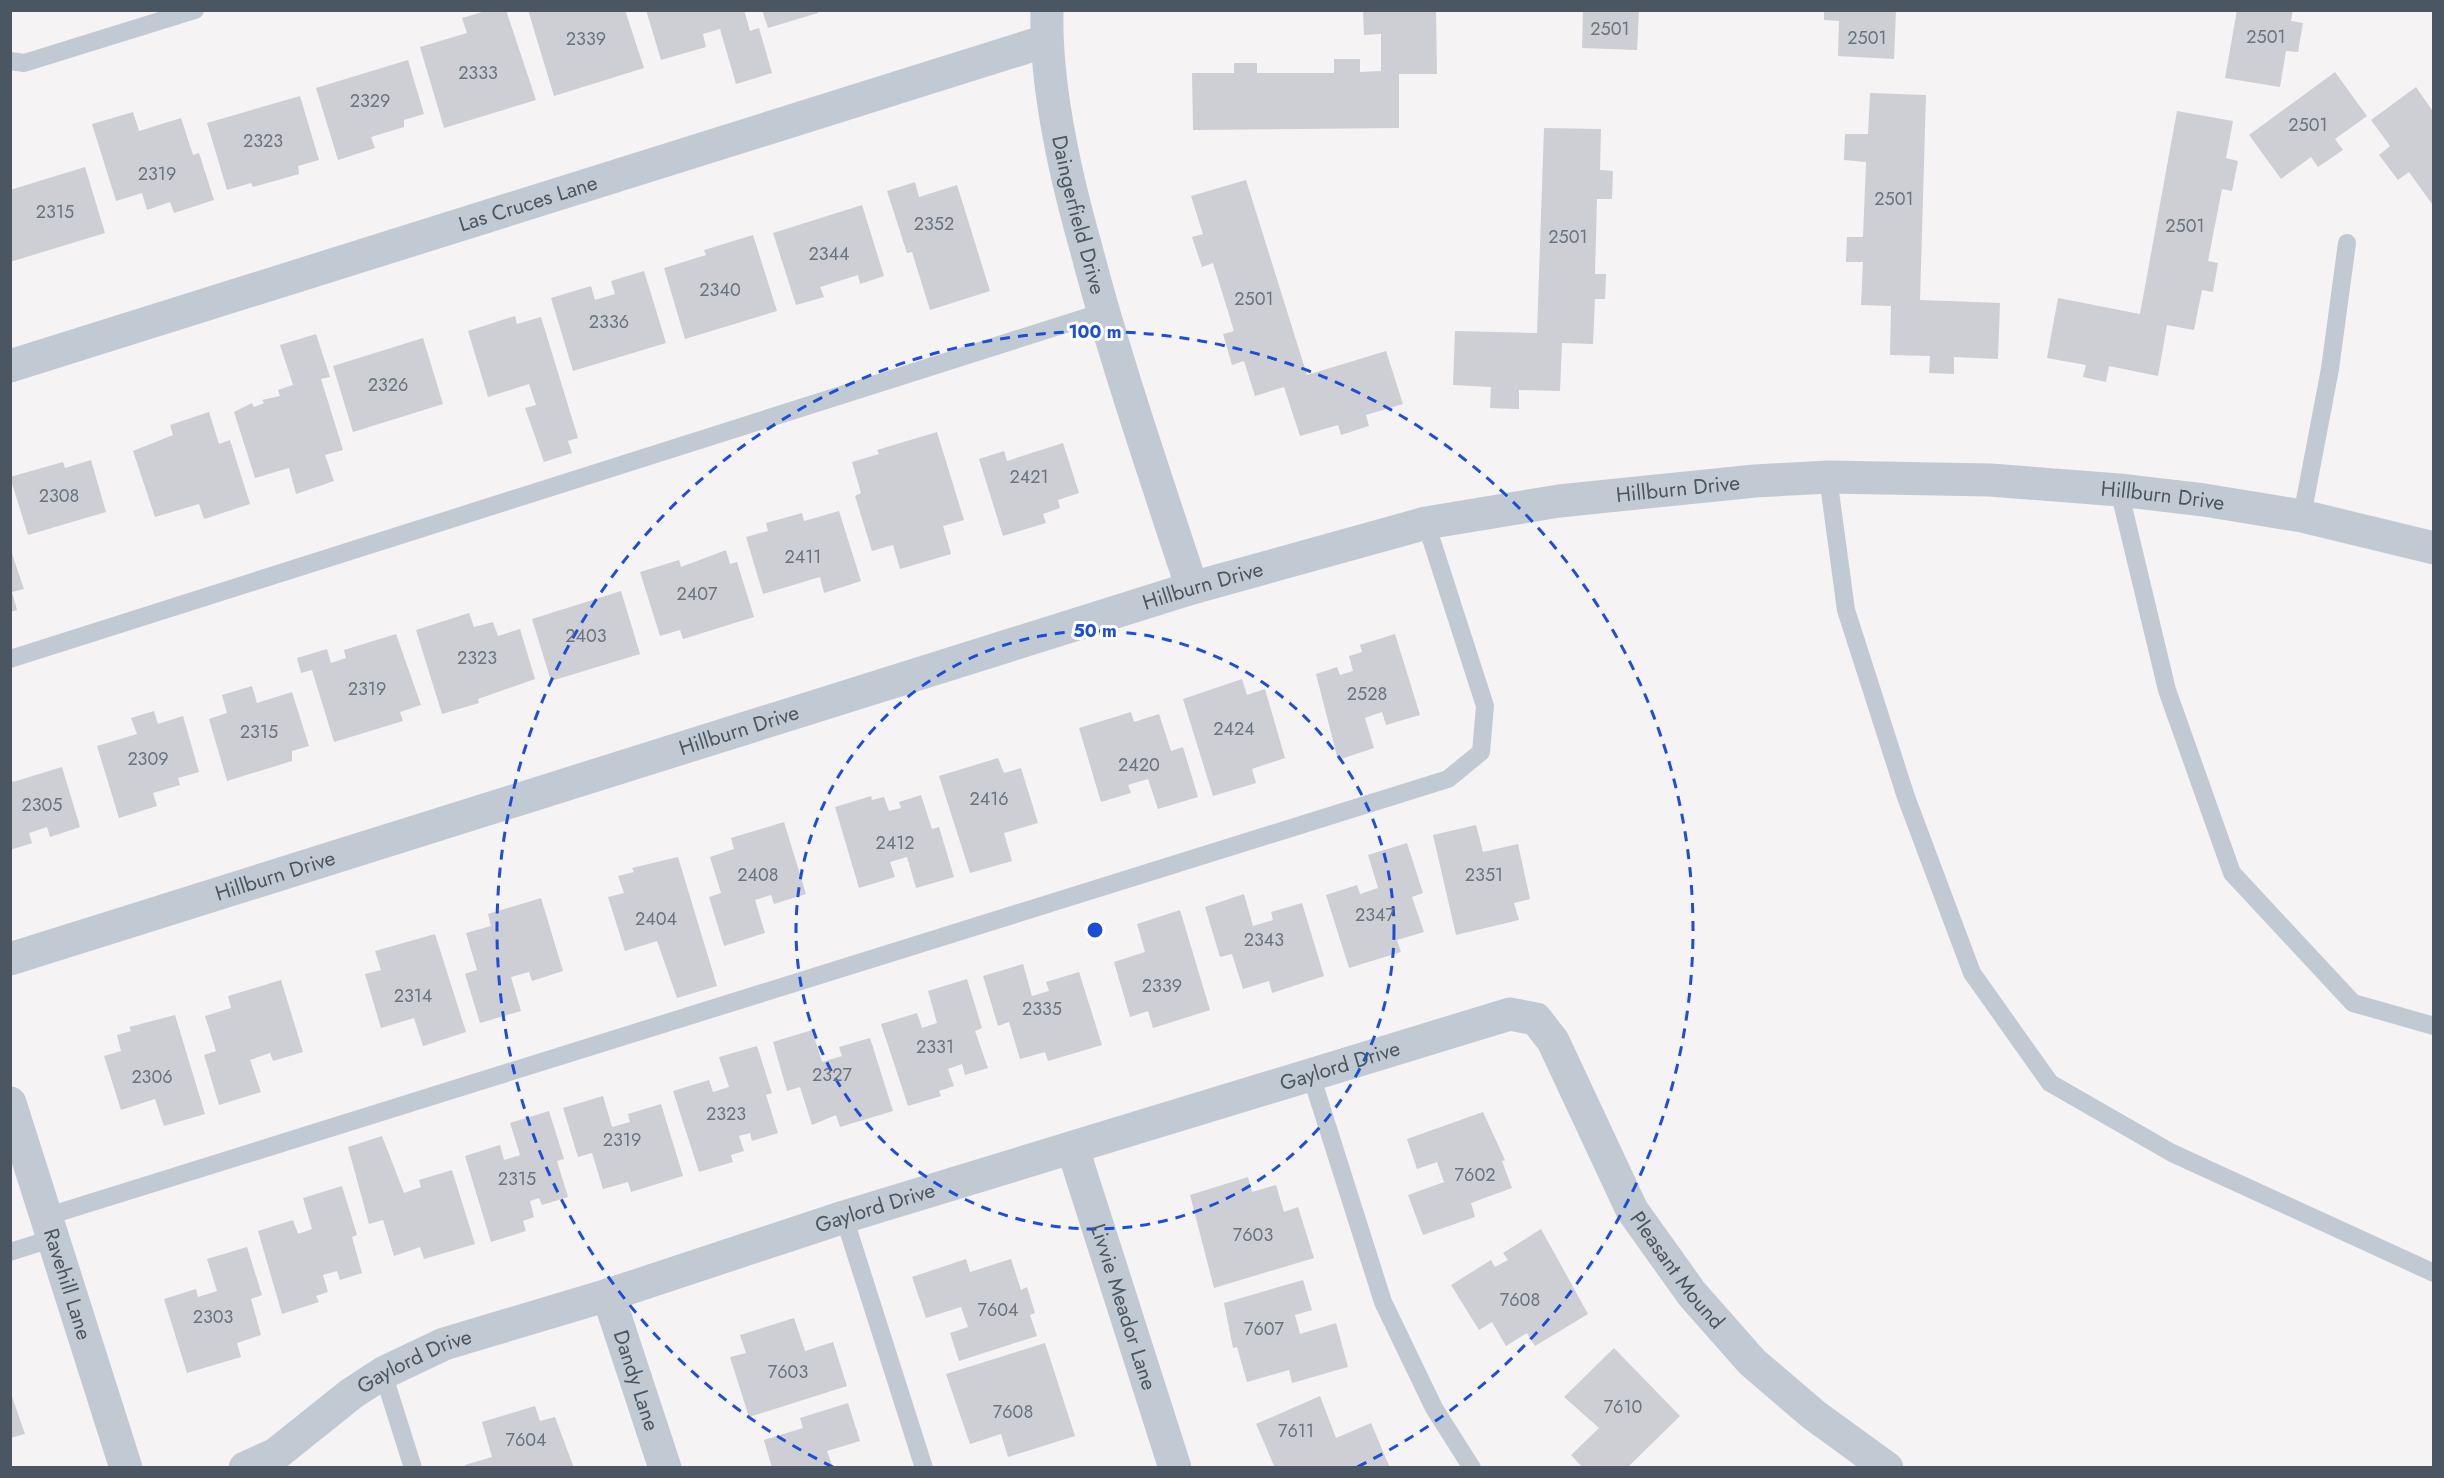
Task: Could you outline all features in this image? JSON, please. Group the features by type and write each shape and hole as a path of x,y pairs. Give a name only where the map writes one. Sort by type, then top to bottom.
{"street":[{"name":"Daingerfield Drive","path":"1046,26 1065,172 1103,312 1192,588"},
{"name":"Las Cruces Lane","path":"10,366 1046,26"},
{"name":"Hillburn Drive","path":"10,960 1192,588 1426,523 1559,501 1755,481 1828,477 1990,480 2119,490 2302,516 2433,548"},
{"name":"Gaylord Drive","path":"245,1467 276,1454 351,1394 383,1374 444,1344 608,1294 844,1217 1510,1014 1536,1019"},
{"name":"Pleasant Mound","path":"1536,1019 1553,1041 1632,1210 1692,1294 1752,1362 1814,1415 1887,1467"},
{"name":"Ravehill Lane","path":"10,1103 126,1467"},
{"name":"Livvie Meador Lane","path":"1073,1149 1175,1467"},
{"name":"Dandy Lane","path":"608,1294 665,1467"}],"lane":[{"path":"10,61 24,63 195,10"},
{"path":"2302,516 2330,369 2347,243"},
{"path":"10,659 1103,312"},
{"path":"1828,477 1846,610 1910,808 1972,973 2050,1083 2172,1154 2433,1273"},
{"path":"2119,490 2167,690 2232,873 2353,1003 2433,1026"},
{"path":"10,1252 51,1227 1449,779 1481,752 1485,706 1426,523"},
{"path":"1311,1075 1383,1302 1434,1408 1472,1467"},
{"path":"844,1217 924,1467"},
{"path":"383,1374 413,1467"}],"building":[{"path":"489,10 506,10 536,100 444,128 420,47 467,33 462,18"},
{"path":"528,10 625,10 644,68 554,96"},
{"path":"646,10 744,10 750,31 759,28 772,73 736,84 720,29 703,34 706,47 661,60"},
{"path":"762,10 818,10 818,13 768,28"},
{"path":"1363,10 1436,10 1437,74 1399,74 1399,128 1193,130 1192,73 1234,73 1234,63 1257,63 1257,73 1334,73 1334,59 1360,59 1360,72 1381,71 1381,34 1364,35"},
{"path":"1583,10 1639,10 1637,50 1582,48"},
{"path":"1824,10 1896,10 1894,59 1838,56 1839,21 1824,20"},
{"path":"2237,10 2293,10 2291,21 2303,23 2298,52 2286,51 2280,87 2225,78"},
{"path":"408,60 424,114 404,120 404,127 371,137 375,148 338,160 316,88"},
{"path":"2335,72 2367,116 2335,139 2343,150 2318,167 2311,157 2281,179 2249,135"},
{"path":"2416,87 2434,113 2434,202 2432,204 2409,172 2398,180 2379,155 2390,146 2371,120"},
{"path":"1870,93 1926,95 1920,300 2000,303 1998,359 1954,357 1954,374 1929,373 1930,356 1890,355 1891,306 1861,305 1863,262 1846,262 1847,237 1863,237 1866,162 1844,160 1845,134 1868,134"},
{"path":"300,96 319,160 298,166 299,174 253,187 251,183 227,190 207,123"},
{"path":"2177,111 2233,121 2226,158 2238,161 2232,191 2222,189 2208,261 2218,263 2213,292 2202,290 2194,330 2167,325 2158,376 2109,366 2106,382 2083,377 2086,365 2047,358 2058,298 2140,314"},
{"path":"133,112 139,131 181,118 193,155 199,153 214,200 174,213 170,202 147,210 142,193 116,201 92,124"},
{"path":"1544,128 1601,129 1600,170 1613,171 1612,199 1597,199 1595,274 1606,274 1605,299 1595,299 1593,344 1562,343 1560,391 1519,390 1519,409 1490,408 1491,387 1453,385 1455,331 1537,333"},
{"path":"85,167 105,233 10,262 10,190"},
{"path":"1246,180 1307,375 1386,351 1403,404 1366,415 1369,426 1341,435 1338,425 1300,436 1284,387 1255,396 1244,361 1232,365 1223,334 1234,331 1213,263 1202,267 1192,237 1203,234 1191,196"},
{"path":"915,182 919,197 957,185 990,291 930,310 912,252 907,253 887,191"},
{"path":"862,205 884,276 860,284 858,275 820,287 824,297 796,305 773,233"},
{"path":"753,235 777,311 685,339 664,268 706,255 704,250"},
{"path":"644,271 666,343 573,371 551,298 591,286 595,300 615,294 611,281"},
{"path":"515,316 517,324 541,317 578,438 568,441 572,453 544,462 525,408 536,405 529,384 488,397 468,331"},
{"path":"316,334 330,377 321,379 343,450 325,455 334,481 296,494 289,468 255,478 234,412 252,403 254,407 264,403 262,400 280,396 278,390 293,385 280,345"},
{"path":"423,338 443,404 353,432 333,366"},
{"path":"209,412 219,444 230,440 250,504 204,519 199,504 155,517 133,451 173,435 170,425"},
{"path":"937,432 964,520 943,526 951,554 900,569 893,545 872,551 855,496 861,493 852,462 879,454 877,450"},
{"path":"1063,443 1079,493 1058,500 1060,508 1043,514 1046,523 1003,536 979,459 1004,451 1007,461"},
{"path":"91,460 106,512 28,535 10,477 63,462 65,468"},
{"path":"839,511 861,581 824,593 820,577 763,594 746,537 768,531 766,523 802,513 804,521"},
{"path":"10,548 24,589 12,592 17,610 10,612"},
{"path":"726,550 730,564 737,562 754,617 683,639 680,630 660,636 640,572 679,560 681,567"},
{"path":"621,591 640,654 551,681 532,619"},
{"path":"469,613 474,627 493,622 498,636 520,629 535,679 478,699 479,703 442,714 416,630"},
{"path":"396,634 421,705 400,712 403,721 334,742 312,670 301,673 297,658 327,649 331,663 346,658 344,650"},
{"path":"1395,634 1420,715 1386,725 1382,712 1365,718 1374,748 1338,760 1316,674 1337,667 1340,675 1353,671 1349,656 1362,652 1360,645"},
{"path":"1242,679 1247,695 1265,689 1285,758 1252,769 1256,783 1213,796 1183,699"},
{"path":"252,686 257,703 292,692 309,746 292,751 292,761 227,781 209,719 227,713 222,695"},
{"path":"154,711 158,724 183,716 199,772 178,778 180,785 153,793 157,806 119,818 97,746 137,734 131,718"},
{"path":"1131,712 1134,722 1159,714 1171,751 1183,747 1198,797 1158,809 1148,779 1128,785 1131,793 1101,802 1079,728"},
{"path":"998,758 1004,773 1021,768 1038,823 1004,833 1012,861 970,873 939,776"},
{"path":"62,767 80,827 50,837 47,827 29,833 32,843 10,850 10,777 13,782"},
{"path":"921,795 932,829 939,827 954,877 916,888 907,857 890,862 895,877 859,888 835,807 871,796 872,800 884,797 889,811 901,808 899,802"},
{"path":"784,822 806,894 774,904 771,895 755,900 765,933 724,946 709,897 721,893 710,857 734,849 731,838"},
{"path":"1476,825 1483,852 1518,844 1530,899 1514,903 1519,920 1456,935 1433,835"},
{"path":"1407,843 1423,893 1412,897 1424,932 1397,940 1401,952 1349,968 1326,895 1357,885 1360,894 1378,888 1368,855"},
{"path":"678,857 717,986 677,998 657,941 625,951 608,897 624,893 618,876 634,872 632,868"},
{"path":"1244,894 1253,926 1273,920 1271,912 1302,903 1324,976 1272,993 1269,981 1243,989 1232,954 1220,957 1205,907"},
{"path":"541,898 563,971 532,981 529,972 511,977 521,1011 480,1023 465,974 477,970 466,933 491,926 488,914"},
{"path":"1180,910 1210,1010 1153,1028 1148,1011 1130,1017 1114,962 1145,952 1137,924"},
{"path":"435,934 466,1032 423,1046 414,1018 381,1028 365,974 381,970 375,951"},
{"path":"1023,964 1032,996 1049,991 1046,982 1079,972 1102,1045 1048,1061 1045,1052 1020,1059 1009,1022 998,1026 983,976"},
{"path":"967,979 982,1028 975,1031 988,1068 965,1075 962,1064 948,1069 954,1086 939,1091 941,1096 908,1106 881,1024 917,1013 922,1028 937,1023 928,991"},
{"path":"281,980 303,1052 273,1061 270,1053 250,1060 261,1092 219,1105 204,1055 216,1051 205,1016 231,1008 228,996"},
{"path":"175,1015 205,1114 164,1126 155,1099 121,1110 104,1056 121,1051 117,1035 131,1031 129,1027"},
{"path":"812,1030 822,1062 842,1056 839,1047 870,1038 893,1111 840,1127 836,1115 812,1125 800,1087 787,1091 773,1042"},
{"path":"757,1046 772,1093 766,1095 778,1133 752,1141 750,1133 739,1136 744,1151 731,1155 733,1162 699,1172 673,1091 709,1080 713,1092 729,1087 719,1057"},
{"path":"603,1096 612,1127 630,1122 628,1114 661,1104 683,1176 631,1192 628,1182 603,1189 592,1153 578,1157 563,1108"},
{"path":"549,1111 564,1159 557,1161 568,1197 542,1205 539,1198 530,1201 534,1217 523,1221 526,1231 491,1242 465,1156 500,1145 504,1160 520,1155 510,1123"},
{"path":"1483,1112 1505,1160 1502,1161 1512,1188 1471,1203 1475,1217 1423,1235 1408,1195 1444,1182 1437,1162 1417,1169 1407,1139"},
{"path":"382,1136 404,1193 421,1187 419,1180 452,1170 475,1244 424,1259 420,1247 394,1256 383,1220 369,1224 348,1147"},
{"path":"1248,1177 1252,1192 1276,1185 1284,1212 1298,1207 1314,1258 1214,1288 1190,1195"},
{"path":"342,1186 357,1235 352,1237 362,1273 340,1280 337,1271 323,1275 328,1292 316,1296 319,1302 282,1314 258,1231 293,1220 298,1234 312,1229 303,1198"},
{"path":"1541,1229 1588,1314 1535,1346 1527,1333 1506,1346 1492,1322 1479,1330 1451,1285 1491,1260 1495,1267 1508,1260 1503,1253"},
{"path":"247,1247 262,1295 251,1299 261,1335 237,1343 241,1357 187,1373 164,1299 196,1289 198,1297 217,1291 207,1259"},
{"path":"966,1259 970,1272 1011,1259 1021,1290 1027,1287 1035,1313 1030,1315 1037,1336 959,1361 950,1333 968,1327 961,1307 926,1318 912,1277"},
{"path":"1303,1280 1312,1310 1295,1315 1300,1334 1336,1323 1348,1367 1292,1383 1289,1370 1247,1382 1237,1347 1233,1348 1224,1303"},
{"path":"794,1318 805,1351 833,1342 847,1386 749,1417 730,1357 746,1353 740,1335"},
{"path":"1045,1343 1075,1436 1008,1457 1001,1434 970,1444 946,1374"},
{"path":"1614,1348 1680,1416 1627,1468 1583,1468 1571,1455 1599,1428 1564,1397"},
{"path":"10,1391 25,1434 10,1438"},
{"path":"1320,1396 1336,1438 1371,1423 1390,1468 1275,1468 1256,1424"},
{"path":"848,1403 860,1441 827,1451 833,1468 772,1468 764,1440 803,1428 800,1418"},
{"path":"535,1406 540,1421 555,1417 574,1468 466,1468 465,1465 492,1457 482,1422"}]}
